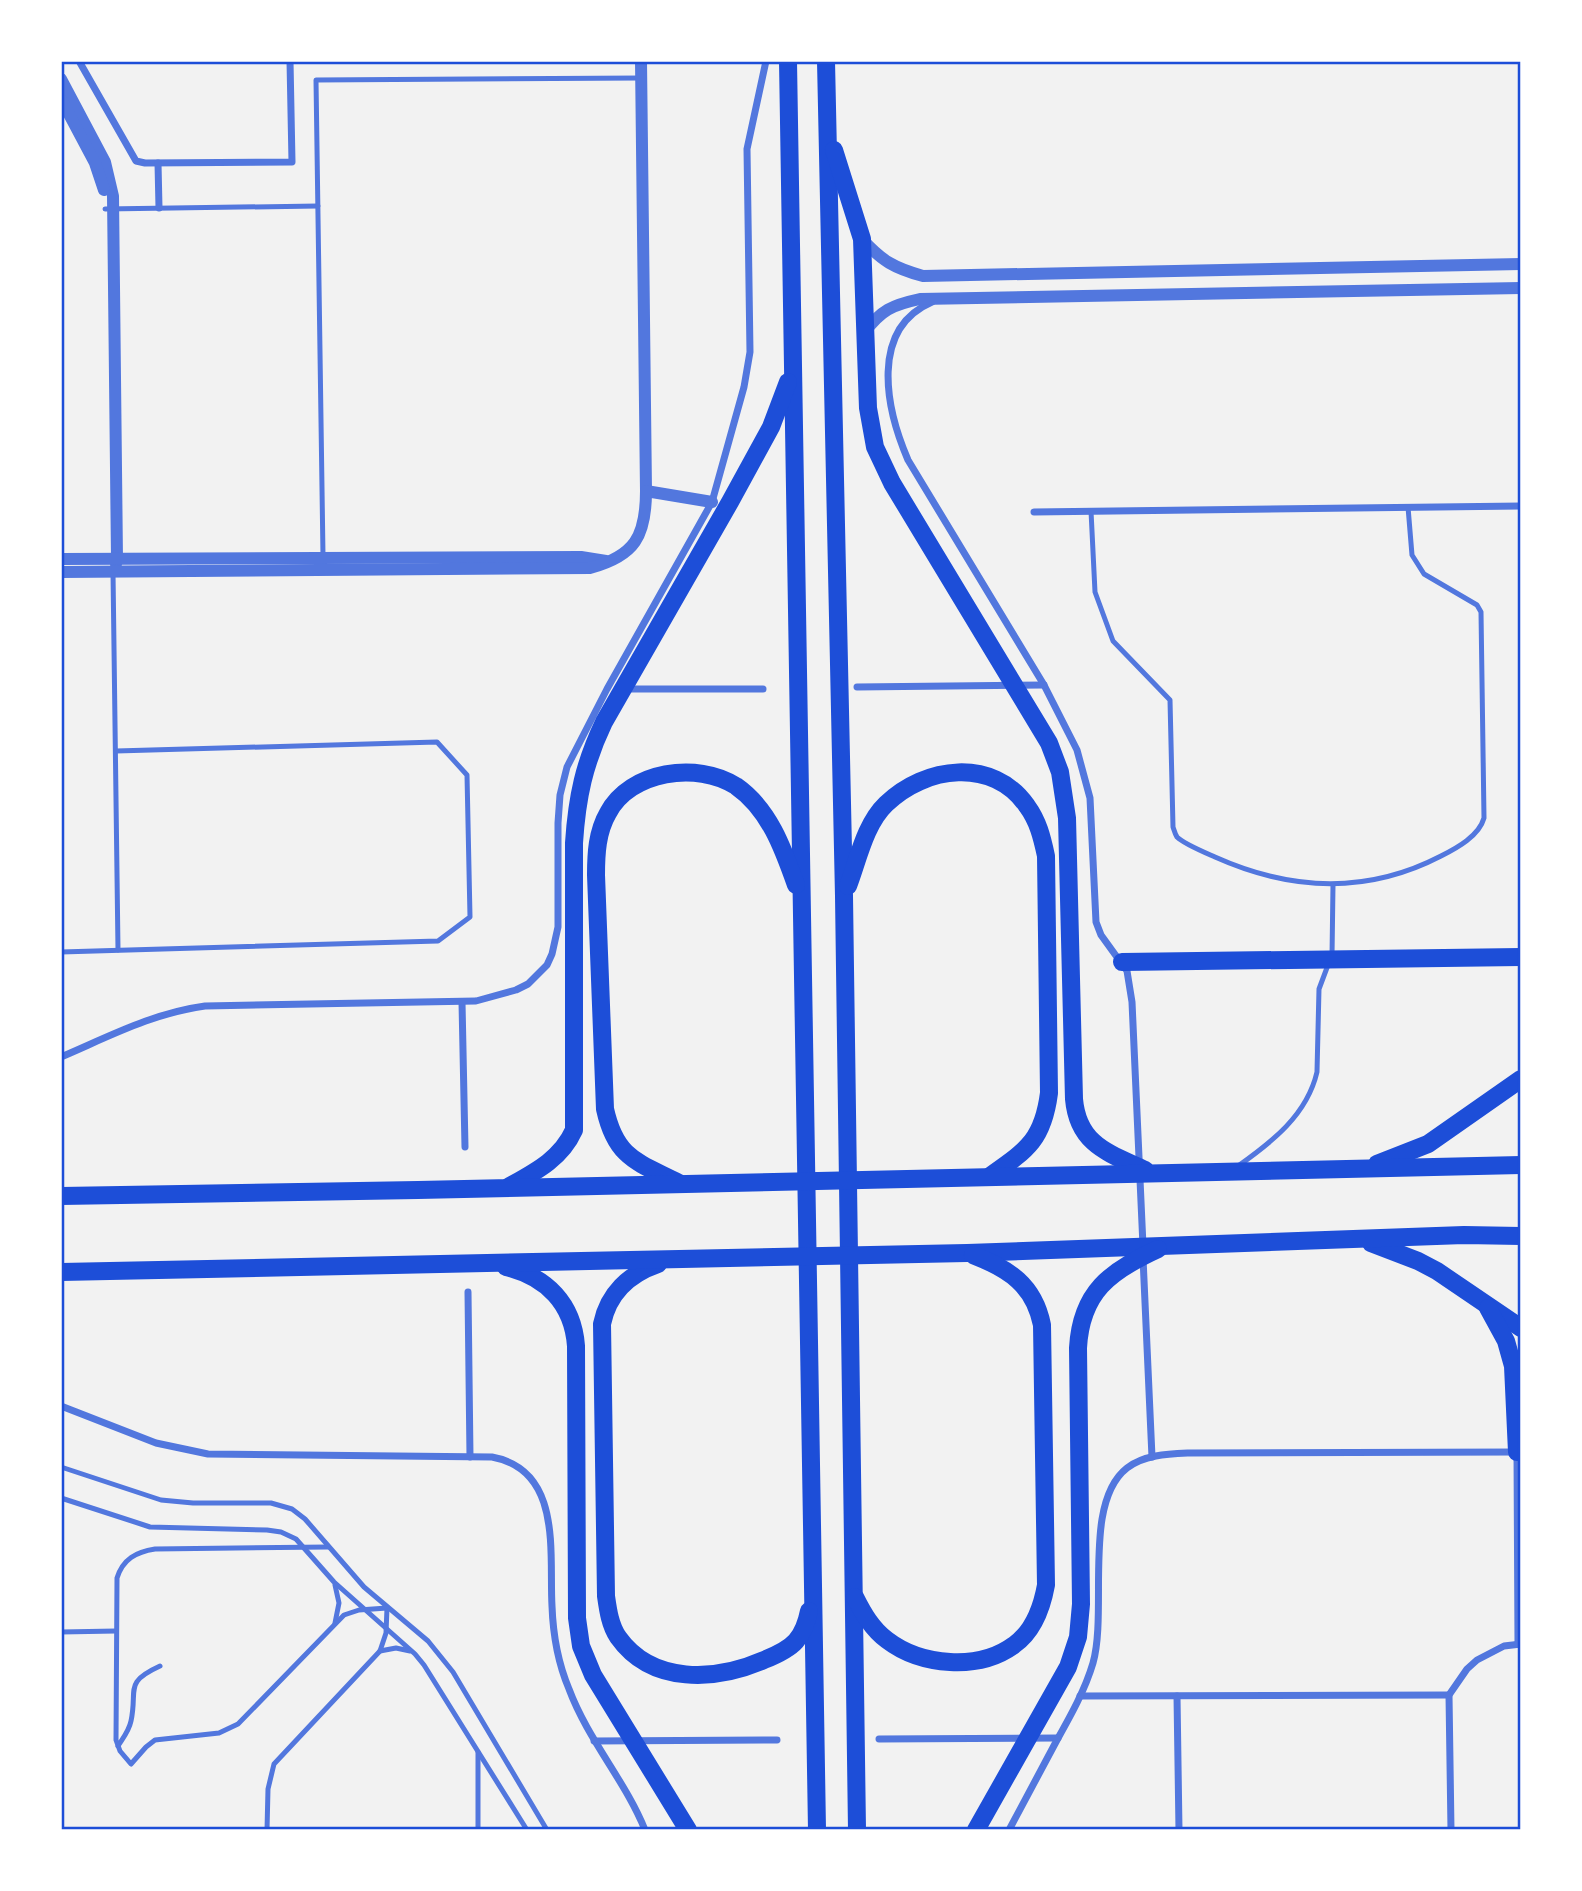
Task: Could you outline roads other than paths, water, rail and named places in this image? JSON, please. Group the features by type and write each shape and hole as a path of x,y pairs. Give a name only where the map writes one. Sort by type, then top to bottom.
{"main road":[{"path":"788,61 817,1830"},
{"path":"827,61 844,896 856,1830"},
{"path":"828,130 862,239 870,428 882,462 1049,743 1063,785 1068,818 1075,1110 1078,1122 1093,1144 1150,1172"},
{"path":"507,1188 551,1160 567,1145 573,1130 573,843 576,806 586,763 604,722 771,427 784,398 793,365"},
{"path":"682,1184 626,1155 609,1127 603,1090 596,852 608,812 621,795 641,782 661,776 687,772 711,776 734,785 755,804 780,841 801,897"},
{"path":"844,896 870,827 885,805 921,779 937,774 964,772 988,776 1010,788 1026,804 1040,827 1046,856 1049,1093 1046,1115 1037,1136 1020,1156 990,1176"},
{"path":"1122,962 1521,957"},
{"path":"1367,1168 1428,1144 1521,1079"},
{"path":"61,1196 1521,1164"},
{"path":"61,1272 967,1253 1521,1236"},
{"path":"1362,1240 1418,1261 1485,1302 1521,1328"},
{"path":"976,1830 1068,1667 1078,1637 1081,1604 1078,1348 1083,1316 1098,1289 1110,1278 1138,1259 1164,1247"},
{"path":"852,1592 866,1619 887,1640 908,1652 936,1661 963,1662 993,1656 1015,1645 1032,1626 1042,1604 1046,1585 1044,1342 1039,1309 1023,1284 1000,1267 967,1253"},
{"path":"682,1259 657,1264 628,1279 608,1305 601,1334 606,1596 611,1623 616,1635 638,1658 664,1670 688,1676 718,1675 746,1669 773,1657 796,1641 807,1621 813,1594"},
{"path":"482,1263 518,1270 544,1284 560,1298 572,1321 576,1346 577,1618 581,1646 593,1675 688,1830"},
{"path":"1485,1302 1506,1340 1513,1366 1519,1452"}],"street":[{"path":"79,61 136,161 158,163 292,162 290,61"},
{"path":"61,559 113,563 323,564 581,556 606,561 630,549 640,536 645,518 646,491 641,61"},
{"path":"61,1057 144,1021 183,1009 205,1006 462,1002 490,998 516,990 528,984 547,965 558,926 558,823 563,781 573,752 712,502 744,387 750,352 747,149 766,61"},
{"path":"61,79 105,162 111,187 109,209 113,563"},
{"path":"61,99 98,169 109,209"},
{"path":"158,163 159,208"},
{"path":"862,239 879,258 899,269 923,275 1521,264"},
{"path":"864,333 878,315 898,304 920,299 1521,288"},
{"path":"950,298 933,302 912,312 895,335 891,347 889,374 894,424 908,460 1044,685 1082,765 1091,818 1093,907 1096,922 1101,935 1127,971 1132,1002 1152,1457"},
{"path":"646,491 712,502"},
{"path":"1034,512 1521,506"},
{"path":"61,572 113,563"},
{"path":"857,687 1044,685"},
{"path":"607,689 763,689"},
{"path":"462,1002 466,1147"},
{"path":"468,1292 470,1457"},
{"path":"61,1406 156,1443 208,1454 492,1457 509,1462 527,1476 545,1503 550,1523 552,1603 558,1652 569,1691 645,1830"},
{"path":"1009,1830 1080,1696 1093,1661 1097,1637 1100,1530 1111,1486 1128,1467 1152,1457 1188,1453 1519,1452 1520,1644 1496,1649 1477,1660 1467,1669 1449,1695 1451,1830"},
{"path":"1080,1696 1449,1695"},
{"path":"1177,1696 1179,1830"},
{"path":"879,1739 1058,1738"},
{"path":"594,1741 777,1740"}],"lane":[{"path":"323,564 316,80 641,78"},
{"path":"109,209 318,206"},
{"path":"1091,511 1095,592 1113,641 1170,700 1173,827 1177,837 1244,870 1292,881 1333,885 1373,881 1417,869 1459,847 1482,826 1484,818 1482,612 1477,605 1424,574 1412,555 1408,507"},
{"path":"113,563 118,950"},
{"path":"61,952 438,941 470,917 467,775 437,742 116,751"},
{"path":"1230,1171 1269,1145 1291,1121 1314,1085 1318,1055 1319,989 1332,958 1333,885"},
{"path":"61,1467 161,1500 193,1503 271,1503 285,1505 304,1519 364,1587 428,1641 453,1672 547,1830"},
{"path":"61,1498 150,1527 273,1531 292,1536 334,1582 415,1654 432,1675 527,1830"},
{"path":"328,1547 155,1549 137,1553 124,1563 117,1578 118,1746 131,1764 145,1747 155,1740 219,1733 238,1724 344,1615 365,1609 387,1608"},
{"path":"334,1582 340,1603 334,1626"},
{"path":"267,1830 268,1789 274,1764 380,1651 386,1628 387,1608"},
{"path":"61,1632 116,1631"},
{"path":"380,1651 402,1648 415,1654"},
{"path":"118,1746 130,1726 135,1683 145,1673 160,1666"},
{"path":"478,1751 478,1830"}]}
